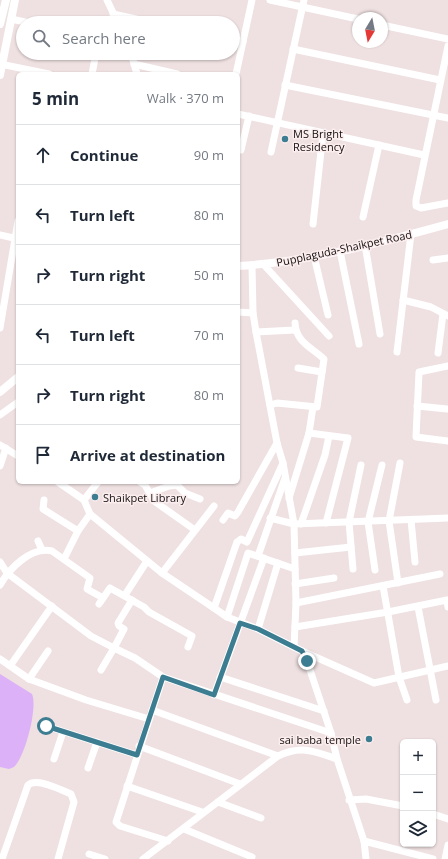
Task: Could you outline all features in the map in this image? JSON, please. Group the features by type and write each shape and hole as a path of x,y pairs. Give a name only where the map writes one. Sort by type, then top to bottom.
{"street":[{"path":"0,24 6,0"},
{"path":"0,75 15,0"},
{"path":"107,0 113,14 122,16"},
{"path":"240,56 252,0"},
{"path":"270,0 304,4 352,17"},
{"path":"271,152 304,4"},
{"path":"11,19 16,20"},
{"path":"388,25 448,39"},
{"path":"448,46 424,155 416,206 421,208 448,203"},
{"path":"293,49 440,80"},
{"path":"92,72 95,60"},
{"path":"133,60 136,72"},
{"path":"236,72 239,60"},
{"path":"1,64 38,72"},
{"path":"134,64 168,72"},
{"path":"285,85 432,116 448,118"},
{"path":"240,114 424,155"},
{"path":"241,150 249,116"},
{"path":"314,224 323,133"},
{"path":"363,216 379,145"},
{"name":"Pupplaguda-Shaikpet Road","path":"240,266 264,265 340,251 448,224"},
{"path":"397,352 411,234"},
{"path":"0,235 16,239 0,328"},
{"path":"365,245 380,334"},
{"path":"340,251 359,344"},
{"path":"314,256 328,315"},
{"path":"432,260 448,258"},
{"path":"252,265 253,313 256,332 277,443 283,463 289,498 297,524"},
{"path":"264,265 329,336"},
{"path":"403,300 431,307 445,315 438,354"},
{"path":"240,312 253,313"},
{"path":"256,332 295,326 300,340 324,358 317,407 278,403 270,405"},
{"path":"448,366 419,372 416,437 448,441"},
{"path":"298,368 322,372"},
{"path":"0,392 16,379"},
{"path":"0,415 16,404"},
{"path":"417,406 447,409"},
{"path":"289,498 309,433 313,407"},
{"path":"309,433 348,438 326,523"},
{"path":"294,647 296,603 295,553 297,524 325,455 329,436"},
{"path":"223,520 228,513 235,516 238,512 277,443"},
{"path":"0,466 3,447 16,455"},
{"path":"214,608 237,542 241,539 247,542 283,463"},
{"path":"398,583 390,521 400,463"},
{"path":"353,568 349,522 361,465"},
{"path":"374,570 368,522 382,465"},
{"path":"214,695 240,623 261,557 270,518 285,478"},
{"path":"61,484 84,500 90,514 162,574 227,617 258,629 302,651 374,683 448,666"},
{"path":"84,500 96,484"},
{"path":"145,484 154,501 195,530"},
{"path":"150,494 175,484"},
{"path":"179,484 185,493 200,499"},
{"path":"44,500 42,509 78,531"},
{"path":"162,574 214,506"},
{"path":"64,559 78,531 90,514"},
{"path":"270,518 297,524 448,518"},
{"path":"411,520 415,562"},
{"path":"38,541 42,550"},
{"path":"295,553 351,547"},
{"path":"0,585 7,574 20,562 42,550 52,551 91,579 87,590 101,601 109,588 125,595 149,612 192,636 188,647"},
{"path":"227,617 248,553 295,569"},
{"path":"125,595 146,561"},
{"path":"0,562 7,574 91,636 135,658 163,677 331,733"},
{"path":"258,629 278,563"},
{"path":"296,603 370,586 384,586 440,574"},
{"path":"295,584 334,578"},
{"path":"384,586 399,677 407,700"},
{"path":"101,670 124,629 119,626 118,623 132,600"},
{"path":"295,626 418,607 447,600 448,607"},
{"path":"10,666 52,606"},
{"path":"418,607 436,700"},
{"path":"29,679 48,651"},
{"path":"302,651 331,733 349,800 364,841 366,859"},
{"path":"0,659 29,679 86,700 149,719"},
{"path":"163,677 116,818 118,824 168,840"},
{"path":"220,677 324,711"},
{"path":"152,710 278,756"},
{"path":"46,726 137,755"},
{"path":"54,759 63,732"},
{"path":"88,768 97,742"},
{"path":"139,746 240,784"},
{"path":"143,859 184,829 202,812 218,802 278,756 290,750 301,749 314,751 337,759"},
{"path":"2,859 28,785 38,782 71,794 73,797 74,802 58,859"},
{"path":"127,786 202,812"},
{"path":"349,800 366,798 400,805"},
{"path":"218,802 261,818"},
{"path":"436,815 448,819"},
{"path":"184,829 252,857"},
{"path":"364,841 433,859"},
{"path":"445,859 448,845"},
{"path":"89,854 105,859"}],"shaded area":[{"path":"0,674 32,694 33,700 32,720 26,743 18,762 14,767 9,769 0,767"}],"place":[{"name":"MS Bright Residency","path":"285,139"},
{"name":"Shaikpet Library","path":"95,497"},
{"name":"sai baba temple","path":"369,739"}],"route":[{"path":"46,726 137,755 163,677 214,695 240,623 258,629 302,651 307,661"}]}
